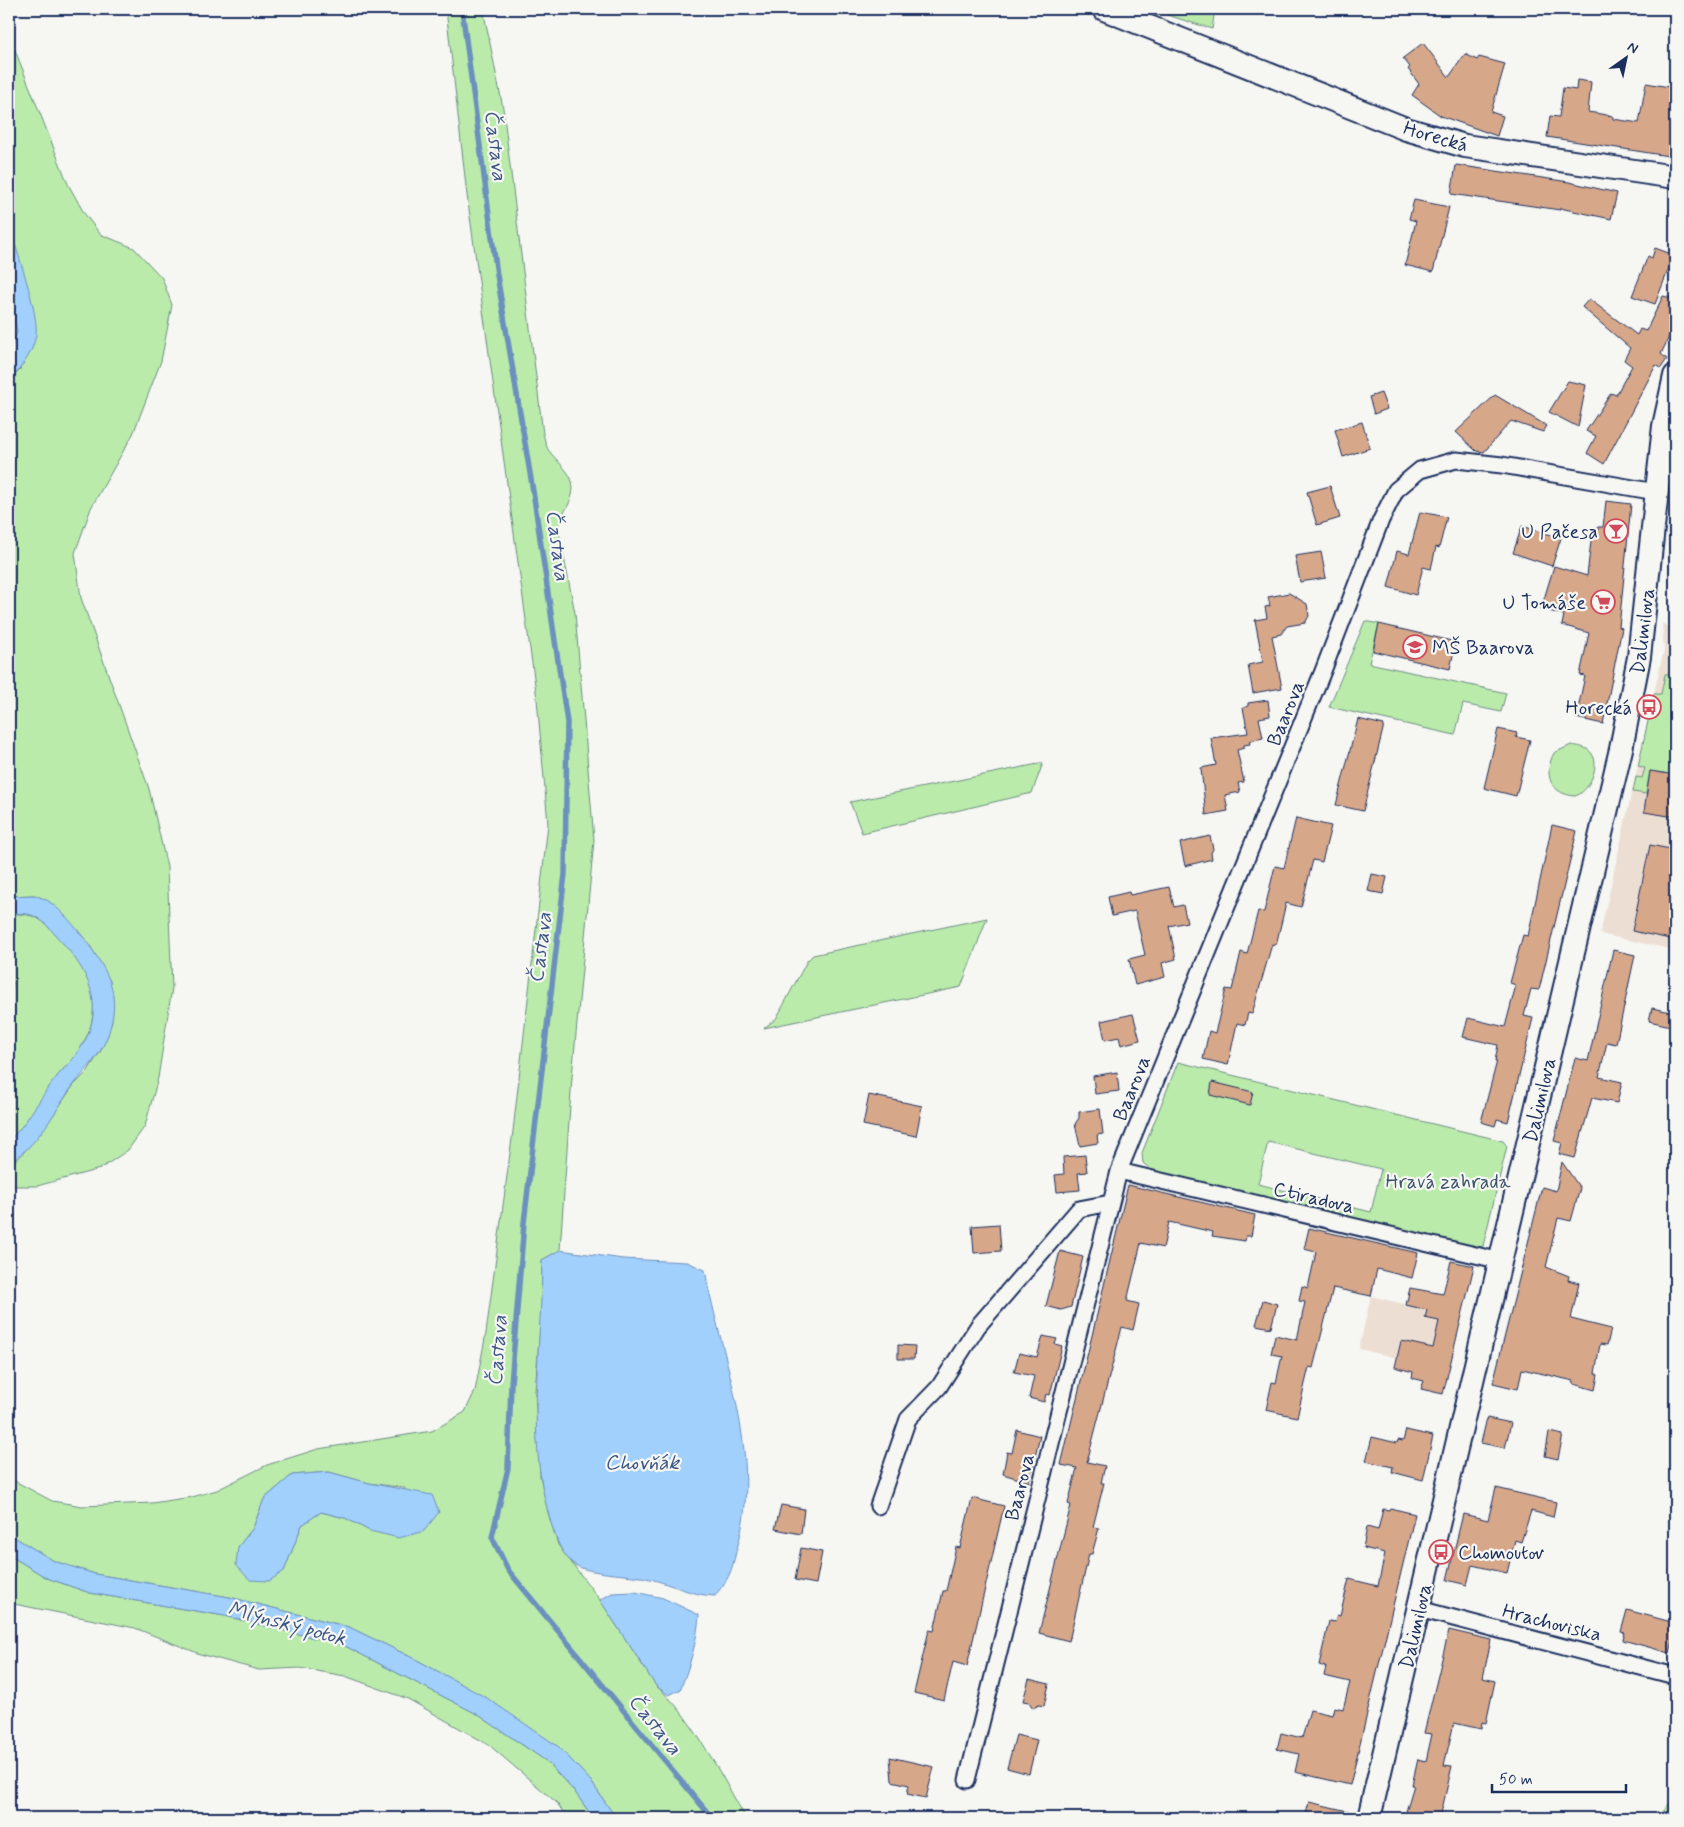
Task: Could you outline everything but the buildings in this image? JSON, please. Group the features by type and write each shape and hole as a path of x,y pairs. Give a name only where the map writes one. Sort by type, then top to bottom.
{"main road":[{"name":"Horecká","path":"1104,9 1406,129 1439,140 1484,149 1675,177"},
{"name":"Dalimilova","path":"1369,1818 1604,822 1634,686 1646,600 1664,426 1675,376"}],"street":[{"name":"Baarova","path":"967,1780 1118,1171 1323,672 1381,520 1396,490 1420,470 1456,460 1502,465 1656,492"},
{"name":"Ctiradova","path":"1118,1171 1500,1261"},
{"path":"878,1506 908,1419 939,1387 978,1326 1079,1208 1110,1203"},
{"name":"Hrachoviska","path":"1419,1609 1675,1676"}],"shaded area":[{"path":"1662,623 1675,630 1675,950 1600,934 1664,650"},
{"path":"1371,1296 1461,1318 1449,1370 1359,1349"}],"green space":[{"path":"446,9 483,9 503,108 543,434 549,450 570,476 573,488 571,499 558,527 575,613 594,840 572,1077 560,1250 542,1260 542,1302 535,1391 540,1476 558,1545 600,1600 656,1686 681,1712 693,1729 746,1818 616,1818 590,1780 558,1747 486,1698 417,1660 349,1627 229,1597 95,1574 54,1561 9,1534 9,1478 52,1501 82,1506 152,1503 192,1497 217,1490 267,1465 318,1449 432,1431 465,1412 475,1391 486,1333 513,1131 548,824 537,699 467,195","holes":["329,1472 369,1483 405,1488 370,1531 345,1518 321,1512 302,1525 284,1571 238,1547 253,1528 264,1499 292,1475"]},
{"path":"1148,9 1215,9 1212,29"},
{"path":"9,35 68,184 84,213 100,234 134,248 162,278 172,305 161,361 133,434 91,508 75,553 81,598 149,789 167,867 172,988 158,1078 145,1126 128,1150 100,1169 37,1186 9,1186 9,1163 20,1157 51,1118 73,1086 87,1072 100,1052 108,1035 110,981 88,942 50,902 34,895 9,896 9,381 20,370 32,304 9,225"},
{"path":"9,290 17,332 9,352"},
{"path":"1365,621 1379,624 1369,663 1506,693 1501,712 1463,704 1455,735 1329,707"},
{"path":"1665,674 1670,674 1669,687 1675,688 1675,775 1650,771 1646,794 1633,792 1636,777 1642,778 1645,768 1638,766 1654,694 1661,694"},
{"path":"1571,745 1588,750 1592,754 1595,765 1588,785 1580,794 1575,796 1566,794 1554,787 1549,775 1549,768 1554,753"},
{"path":"1043,763 1032,793 862,833 850,802"},
{"path":"15,914 38,918 53,931 75,958 90,986 93,1000 93,1015 83,1044 9,1141 9,1006 13,983 9,975 9,915"},
{"path":"987,918 961,987 764,1028 776,1019 807,961 813,955"},
{"name":"Hravá zahrada","path":"1178,1062 1503,1141 1507,1146 1483,1246 1479,1247 1153,1171 1143,1163 1142,1153","holes":["1268,1142 1381,1169 1371,1212 1258,1184"]},
{"path":"9,1555 47,1578 90,1593 225,1616 343,1645 477,1714 546,1761 575,1792 593,1818 567,1818 557,1803 489,1745 408,1699 345,1676 300,1668 259,1670 200,1654 135,1628 9,1603"},
{"path":"1675,1798 1675,1818 1656,1818"}],"water":[{"path":"9,225 31,296 36,335 29,354 9,381 9,352 17,332 9,290"},
{"path":"34,895 47,900 68,918 93,951 110,982 114,1008 110,1029 100,1052 72,1086 35,1141 9,1163 9,1141 83,1044 90,1028 93,1013 93,998 88,983 81,968 59,939 43,922 32,915 9,915 9,896"},
{"name":"Chovňák","path":"560,1250 623,1259 687,1262 705,1270 738,1410 746,1481 744,1517 734,1562 727,1580 715,1596 688,1591 646,1578 581,1568 570,1561 557,1540 543,1490 538,1457 536,1392 542,1260"},
{"path":"329,1472 369,1483 432,1495 439,1512 424,1531 399,1538 370,1531 345,1518 321,1512 302,1525 284,1571 269,1581 250,1580 236,1565 238,1547 253,1528 264,1499 292,1475"},
{"name":"Mlýnský potok","path":"9,1534 54,1561 95,1574 229,1597 349,1627 417,1660 487,1698 559,1747 590,1780 616,1818 593,1818 575,1792 546,1761 477,1714 343,1645 225,1616 90,1593 47,1578 9,1555"},
{"path":"635,1592 663,1598 699,1615 695,1644 684,1681 680,1690 669,1695 656,1686 600,1600 612,1593"}],"waterway":[{"name":"Častava","path":"462,9 497,275 533,491 567,722 565,874 524,1223 511,1384 508,1468 492,1537 508,1570 712,1818"}],"place":[{"name":"U Pačesa","path":"1616,531"},
{"name":"U Tomáše","path":"1603,602"},
{"name":"MŠ Baarova","path":"1415,647"},
{"name":"Horecká","path":"1649,707"},
{"name":"Chomoutov","path":"1441,1552"}]}
